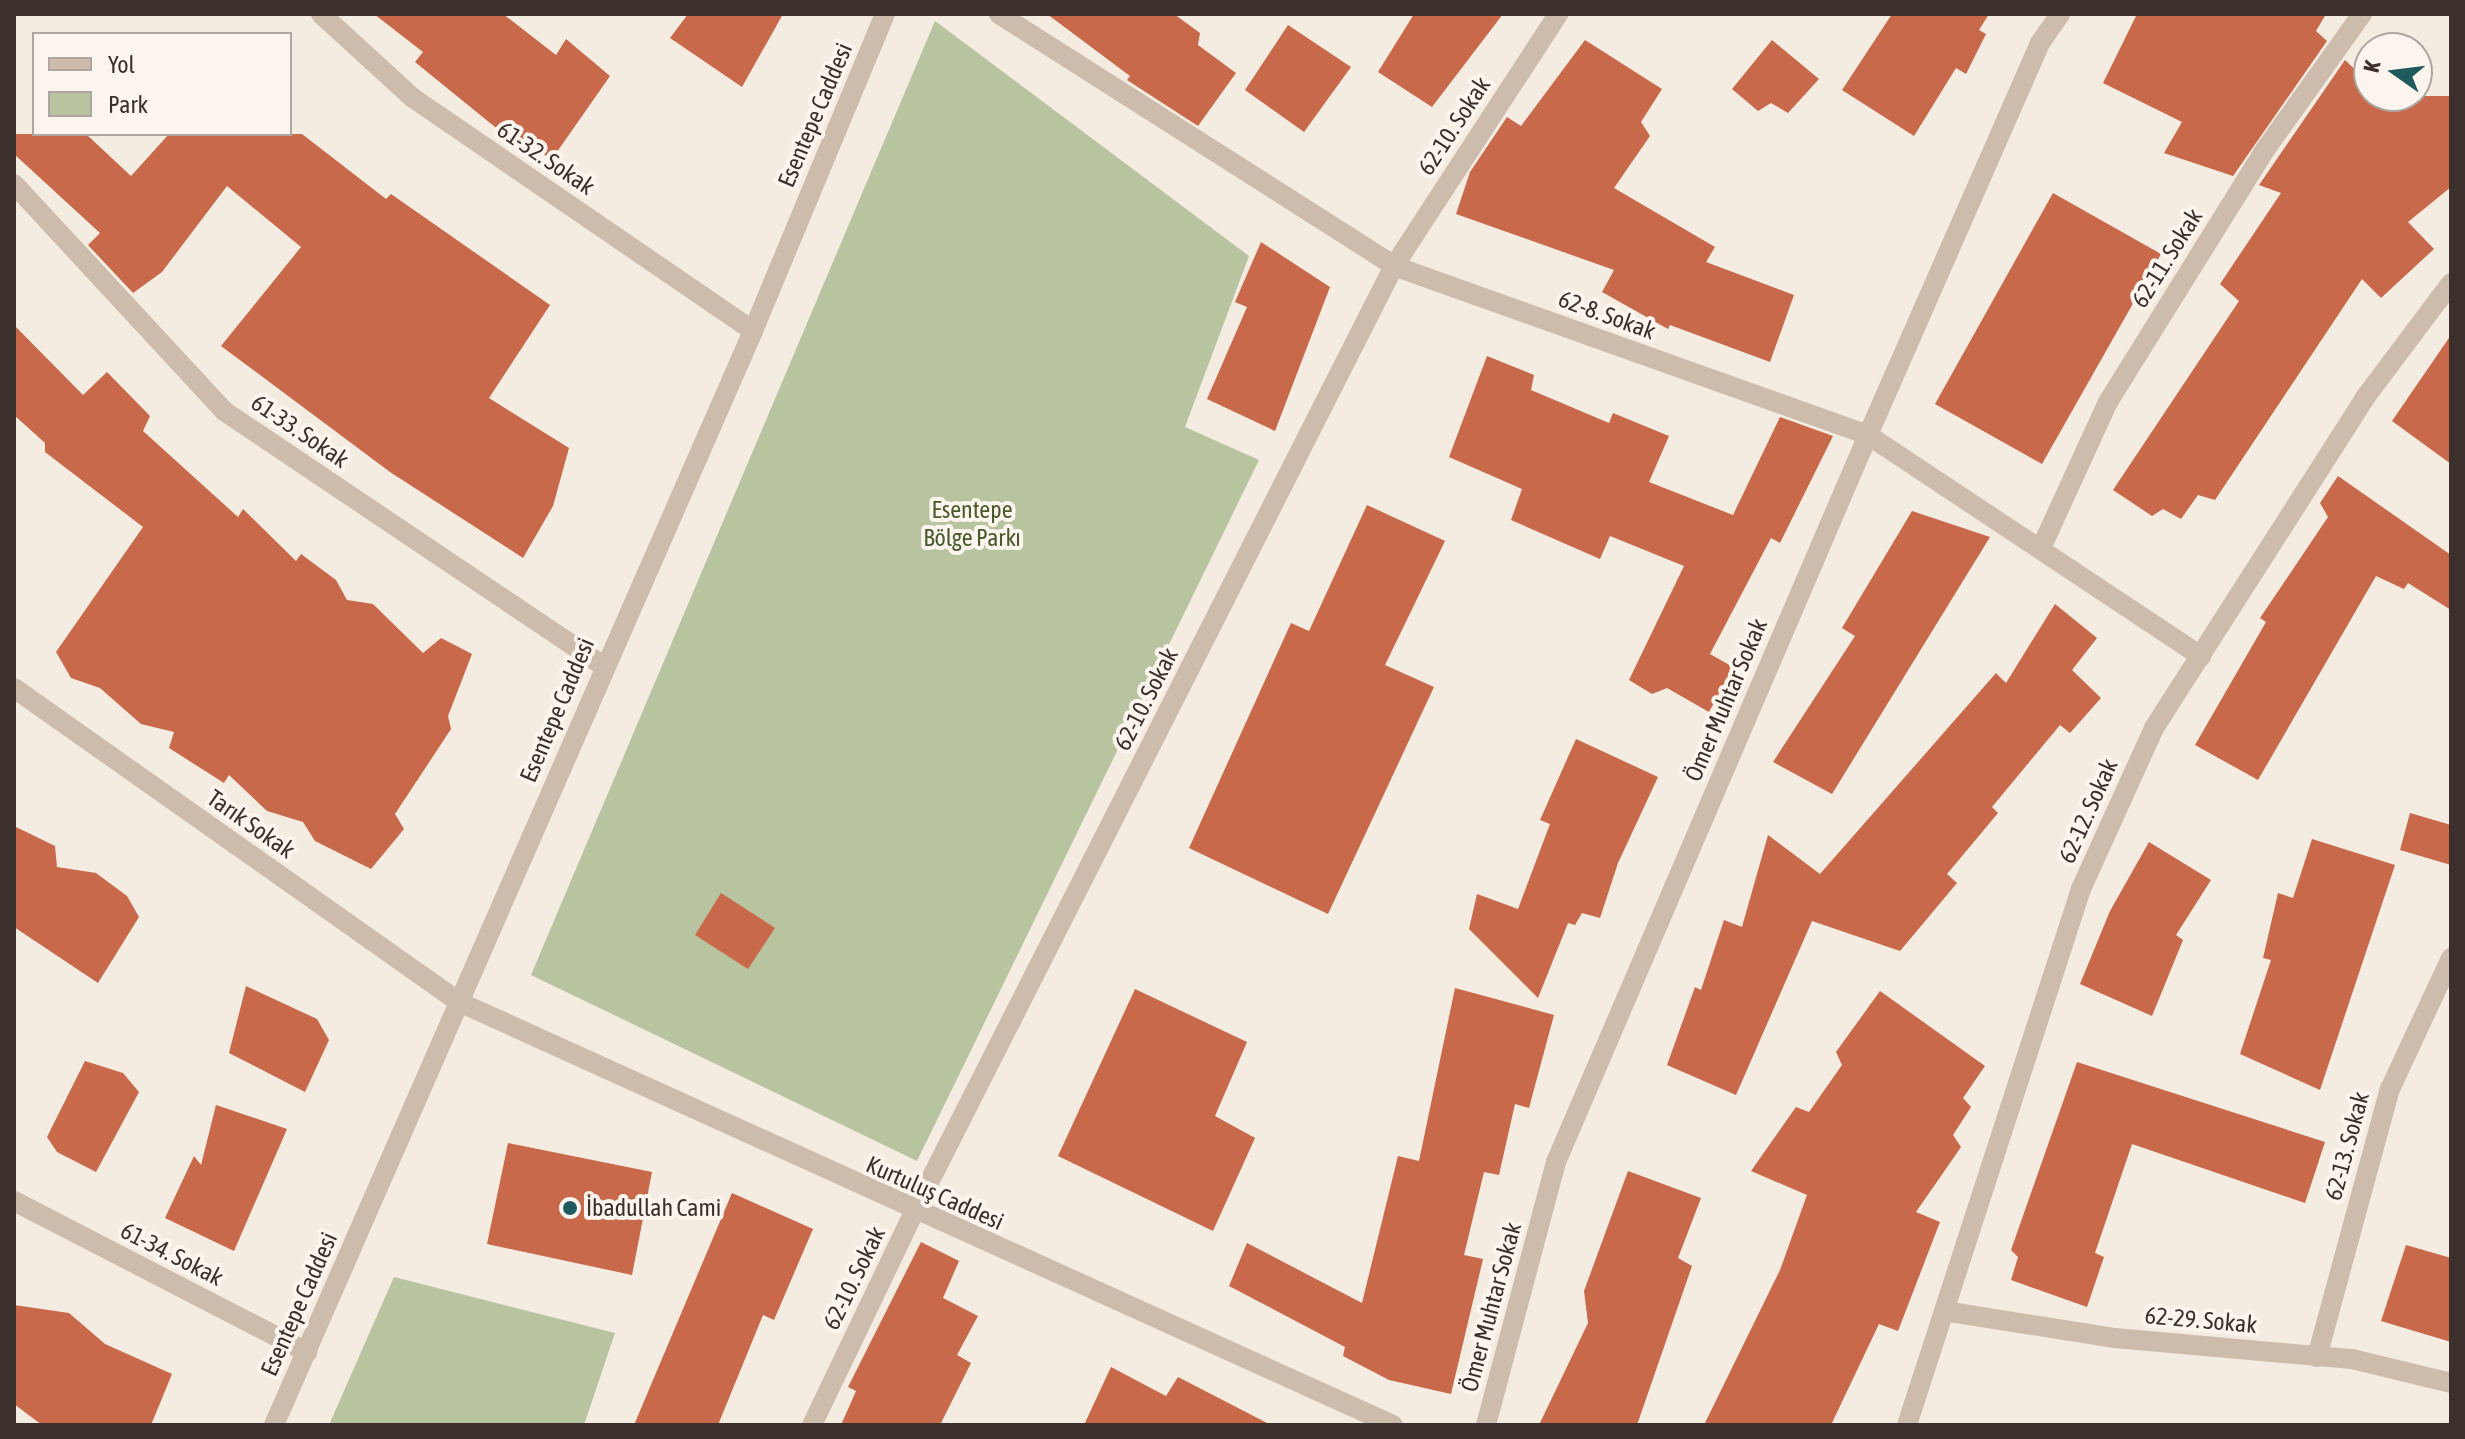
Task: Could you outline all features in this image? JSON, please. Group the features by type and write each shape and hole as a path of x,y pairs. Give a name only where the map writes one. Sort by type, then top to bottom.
{"street":[{"name":"61-32. Sokak","path":"321,14 413,98 753,331"},
{"name":"Esentepe Caddesi","path":"274,1425 753,331 885,14"},
{"name":"62-8. Sokak","path":"999,14 1394,266 1868,435 2042,546 2201,656"},
{"name":"62-10. Sokak","path":"812,1425 914,1212 1394,266 1558,14"},
{"name":"Ömer Muhtar Sokak","path":"1486,1425 1556,1162 2040,43 2060,14"},
{"name":"62-11. Sokak","path":"2042,546 2108,402 2265,150 2362,14"},
{"name":"61-33. Sokak","path":"14,184 224,411 604,666"},
{"name":"62-12. Sokak","path":"1907,1425 2081,889 2154,728 2364,399 2451,283"},
{"name":"Tarık Sokak","path":"14,688 459,1002"},
{"name":"62-13. Sokak","path":"2317,1357 2390,1089 2451,958"},
{"name":"Kurtuluş Caddesi","path":"459,1002 914,1212 1393,1425"},
{"name":"61-34. Sokak","path":"14,1201 307,1352"},
{"name":"62-29. Sokak","path":"1944,1311 2115,1338 2352,1359 2451,1383"}],"green space":[{"name":"Esentepe Bölge Parkı","path":"935,21 1249,256 1185,427 1259,460 917,1161 531,975"},
{"path":"394,1277 615,1333 584,1425 329,1425"}],"building":[{"path":"374,14 503,14 556,55 566,39 610,76 552,159 495,127 415,62 423,52"},
{"path":"688,14 783,14 742,87 670,38"},
{"path":"1047,14 1174,14 1200,33 1198,45 1236,73 1198,126 1127,80 1130,76"},
{"path":"1414,14 1503,14 1432,107 1378,72"},
{"path":"1892,14 1989,14 1979,30 1986,34 1966,74 1956,68 1914,136 1842,90"},
{"path":"2137,14 2326,14 2316,31 2327,41 2233,176 2164,153 2182,122 2103,83"},
{"path":"1288,25 1351,67 1304,132 1245,90"},
{"path":"1585,40 1662,89 1641,122 1650,136 1614,188 1715,247 1706,262 1794,295 1770,362 1670,325 1668,329 1602,292 1614,270 1456,214 1470,172 1507,117 1521,126"},
{"path":"1772,40 1819,79 1788,113 1771,103 1758,111 1732,89"},
{"path":"2345,60 2353,68 2353,112 2433,112 2433,96 2451,96 2451,187 2408,222 2434,249 2381,298 2362,279 2215,500 2198,495 2181,519 2163,509 2152,516 2113,490 2239,301 2220,284 2281,193 2259,185"},
{"path":"14,134 88,136 131,176 167,136 302,134 386,199 391,194 550,305 489,398 569,448 553,506 523,558 390,472 221,346 301,247 227,186 162,272 133,293 88,245 100,233 14,154"},
{"path":"2053,193 2161,254 2042,464 1935,404"},
{"path":"1261,242 1330,287 1275,431 1207,399 1247,307 1235,302"},
{"path":"14,325 83,395 107,372 150,416 143,431 238,517 243,509 296,561 301,554 336,580 347,600 373,604 423,653 441,638 472,654 448,716 451,729 395,814 404,829 371,869 315,841 303,822 267,811 229,775 224,783 169,748 174,732 141,724 100,688 71,678 56,652 143,527 45,452 45,443 14,415"},
{"path":"2451,335 2451,464 2392,421"},
{"path":"1487,356 1534,375 1531,390 1609,423 1613,413 1669,436 1649,482 1733,515 1780,417 1833,436 1780,543 1771,538 1710,654 1733,667 1709,712 1667,688 1652,694 1629,680 1684,566 1610,536 1600,559 1511,520 1522,489 1449,457"},
{"path":"2338,476 2451,555 2451,610 2408,583 2404,589 2376,576 2258,780 2195,745 2266,622 2260,618 2328,517 2320,503"},
{"path":"1367,505 1445,541 1385,665 1434,687 1328,914 1189,848 1291,623 1309,631"},
{"path":"1912,511 1990,537 1832,794 1773,762 1855,636 1842,628"},
{"path":"2055,604 2097,638 2072,670 2101,698 2070,733 2060,725 1992,807 1998,813 1947,874 1957,883 1900,951 1812,921 1736,1095 1667,1065 1695,987 1701,990 1724,920 1742,927 1768,835 1820,874 1996,673 2006,683"},
{"path":"1576,739 1658,777 1618,863 1600,918 1582,913 1575,925 1568,923 1538,998 1469,929 1477,894 1518,909 1550,824 1540,820"},
{"path":"2410,813 2451,825 2451,865 2400,850"},
{"path":"14,826 55,846 57,867 96,873 127,896 139,917 98,983 14,927"},
{"path":"2312,839 2395,865 2320,1090 2240,1054 2271,960 2263,958 2278,893 2293,898"},
{"path":"2149,842 2211,880 2176,935 2183,940 2152,1016 2080,984 2110,911"},
{"path":"721,893 775,928 748,969 695,935"},
{"path":"246,986 317,1019 329,1040 305,1092 229,1053"},
{"path":"1455,988 1554,1015 1529,1108 1515,1104 1499,1175 1484,1172 1464,1255 1483,1259 1451,1394 1389,1380 1343,1356 1345,1347 1229,1286 1247,1243 1362,1303 1398,1156 1419,1161"},
{"path":"1135,989 1247,1042 1215,1116 1255,1138 1213,1231 1058,1156"},
{"path":"1880,991 1985,1066 1963,1098 1971,1107 1953,1135 1961,1147 1916,1212 1940,1222 1898,1331 1879,1324 1831,1425 1704,1425 1780,1270 1807,1195 1751,1171 1796,1107 1809,1112 1842,1065 1836,1052"},
{"path":"85,1061 123,1073 139,1092 96,1172 57,1152 47,1137"},
{"path":"2077,1062 2325,1142 2305,1203 2132,1144 2095,1253 2104,1257 2087,1307 2011,1280 2018,1257 2011,1250"},
{"path":"216,1105 287,1129 234,1251 165,1218 194,1156 201,1165"},
{"name":"İbadullah Cami","path":"508,1143 652,1172 632,1275 487,1244"},
{"path":"1628,1171 1701,1198 1678,1258 1692,1266 1637,1425 1539,1425 1588,1323 1584,1291"},
{"path":"732,1193 813,1229 774,1320 763,1315 718,1425 634,1425"},
{"path":"921,1242 959,1261 943,1298 978,1316 957,1355 971,1363 940,1425 841,1425 856,1391 848,1387"},
{"path":"2406,1245 2451,1258 2451,1342 2381,1321"},
{"path":"14,1305 69,1313 105,1344 172,1374 151,1425 42,1425 14,1404"},
{"path":"1111,1367 1166,1396 1178,1377 1271,1425 1084,1425"}],"place":[{"name":"İbadullah Cami","path":"570,1208"}]}
